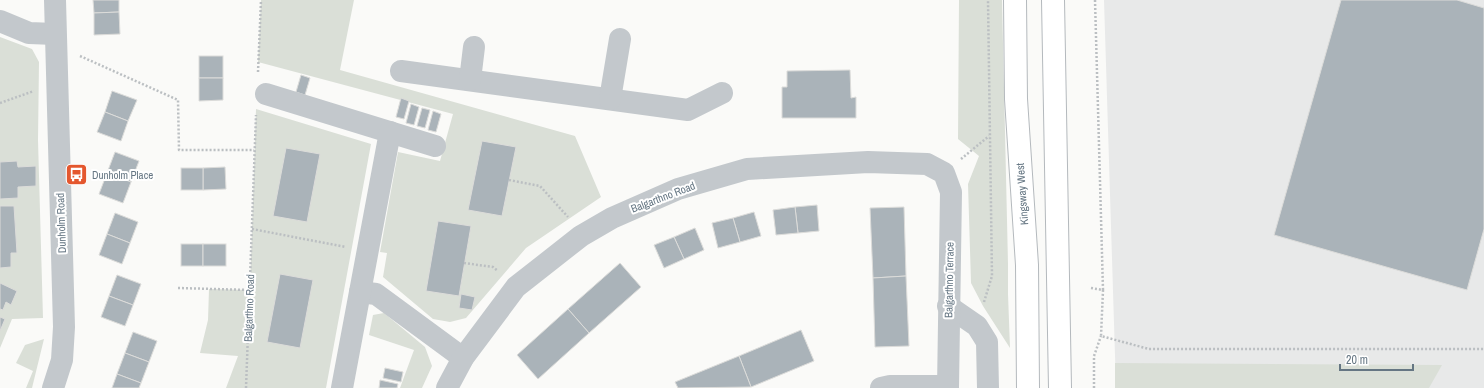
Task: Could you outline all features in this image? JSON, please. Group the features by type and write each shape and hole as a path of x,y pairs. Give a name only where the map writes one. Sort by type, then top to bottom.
{"highway":[{"name":"Kingsway West","path":"1015,0 1016,100 1027,265 1028,388"},
{"path":"1053,0 1060,388"}],"street":[{"name":"Dunholm Road","path":"53,388 62,360 64,327 55,0"},
{"path":"0,21 29,33 56,34"},
{"path":"610,99 620,39"},
{"path":"470,80 474,47"},
{"path":"401,71 688,110 722,92"},
{"path":"266,94 435,146"},
{"path":"342,388 390,132"},
{"name":"Balgarthno Road","path":"447,388 463,358 516,287 581,236 612,218 678,189 747,169 868,162 927,164 944,173"},
{"name":"Balgarthno Terrace","path":"944,173 951,192 948,306 948,387"},
{"path":"360,292 376,294 463,358"},
{"path":"948,306 977,326 987,342 988,388"},
{"path":"881,388 890,386 948,387"}],"path":[{"path":"988,0 992,276"},
{"path":"1094,388 1094,356 1101,336 1103,290 1095,0"},
{"name":"Balgarthno Road","path":"56,56 79,55 178,100 180,150 254,150 246,388"},
{"path":"0,103 39,90 57,86"},
{"path":"944,173 990,135"},
{"path":"509,180 540,186 570,219 581,236"},
{"path":"252,229 368,251"},
{"path":"464,262 493,267 516,287"},
{"path":"178,288 250,290"},
{"path":"1092,288 1103,290"},
{"path":"1101,336 1149,349 1484,349"}],"shaded area":[{"path":"261,0 354,0 340,70 575,136 601,197 526,248 466,318 450,322 433,319 383,277 387,253 380,252 398,152 440,161 453,114 258,62"},
{"path":"959,0 1002,0 1010,348 983,306 971,283 968,184 979,156 958,139"},
{"path":"1104,0 1484,0 1484,388 1116,388"},
{"path":"0,37 32,49 39,62 38,140 43,318 12,319 0,348"},
{"path":"256,109 371,144 326,388 226,388 238,356 200,353 208,320 209,289 250,290"},
{"path":"384,313 425,347 432,366 422,388 400,388 414,350 369,335 373,315"},
{"path":"44,339 32,388 26,388 33,371 16,363 25,345"},
{"path":"1115,363 1442,365 1429,388 1115,388"}],"building":[{"path":"93,0 119,0 119,12 94,13"},
{"path":"1341,0 1457,0 1484,8 1484,229 1467,290 1274,235"},
{"path":"119,12 120,34 94,35 94,13"},
{"path":"199,56 223,56 223,78 199,78"},
{"path":"850,70 851,98 856,97 856,118 782,118 782,87 787,87 787,71"},
{"path":"301,75 310,78 305,95 296,92"},
{"path":"199,78 223,78 223,100 199,101"},
{"path":"112,91 137,100 128,121 105,112"},
{"path":"401,98 409,101 404,119 396,117"},
{"path":"411,104 419,107 414,125 406,123"},
{"path":"422,108 430,110 425,128 417,126"},
{"path":"433,111 441,114 436,132 428,130"},
{"path":"105,112 128,121 121,141 97,132"},
{"path":"482,141 516,147 502,216 468,210"},
{"path":"286,148 320,154 307,222 273,216"},
{"path":"115,152 139,161 131,182 107,173"},
{"path":"17,161 18,167 36,166 36,186 18,187 18,198 0,199 0,162"},
{"path":"225,167 226,189 203,190 203,168"},
{"path":"181,168 203,168 203,190 181,190"},
{"path":"107,173 131,182 123,203 99,194"},
{"path":"817,205 819,231 798,233 795,207"},
{"path":"0,206 14,206 17,253 11,253 11,267 0,268"},
{"path":"795,207 798,233 776,235 773,210"},
{"path":"904,207 906,276 873,278 870,208"},
{"path":"754,212 761,236 740,242 733,218"},
{"path":"115,213 138,222 130,243 107,234"},
{"path":"733,218 740,242 718,248 712,223"},
{"path":"438,221 471,226 459,296 426,291"},
{"path":"695,228 704,250 684,259 674,237"},
{"path":"107,234 130,243 122,264 99,255"},
{"path":"674,237 684,259 664,268 654,245"},
{"path":"181,244 203,244 203,266 181,266"},
{"path":"203,244 226,244 226,266 203,266"},
{"path":"620,263 641,287 589,333 568,309"},
{"path":"280,274 313,280 300,348 267,342"},
{"path":"117,275 141,284 133,305 109,296"},
{"path":"906,276 909,346 875,347 873,278"},
{"path":"0,283 17,291 11,305 6,302 3,310 0,309"},
{"path":"461,294 475,297 472,310 459,308"},
{"path":"109,296 133,305 125,326 101,317"},
{"path":"568,309 589,333 538,379 517,355"},
{"path":"0,317 5,319 0,331"},
{"path":"801,330 814,361 751,387 739,356"},
{"path":"133,332 157,341 149,362 125,353"},
{"path":"125,353 149,362 141,383 117,374"},
{"path":"739,356 751,387 678,388 675,382"},
{"path":"385,368 403,372 401,382 383,378"},
{"path":"117,374 141,383 139,388 112,388"},
{"path":"380,380 398,384 397,388 379,388"}],"place":[{"name":"Dunholm Place","path":"77,175"}]}
